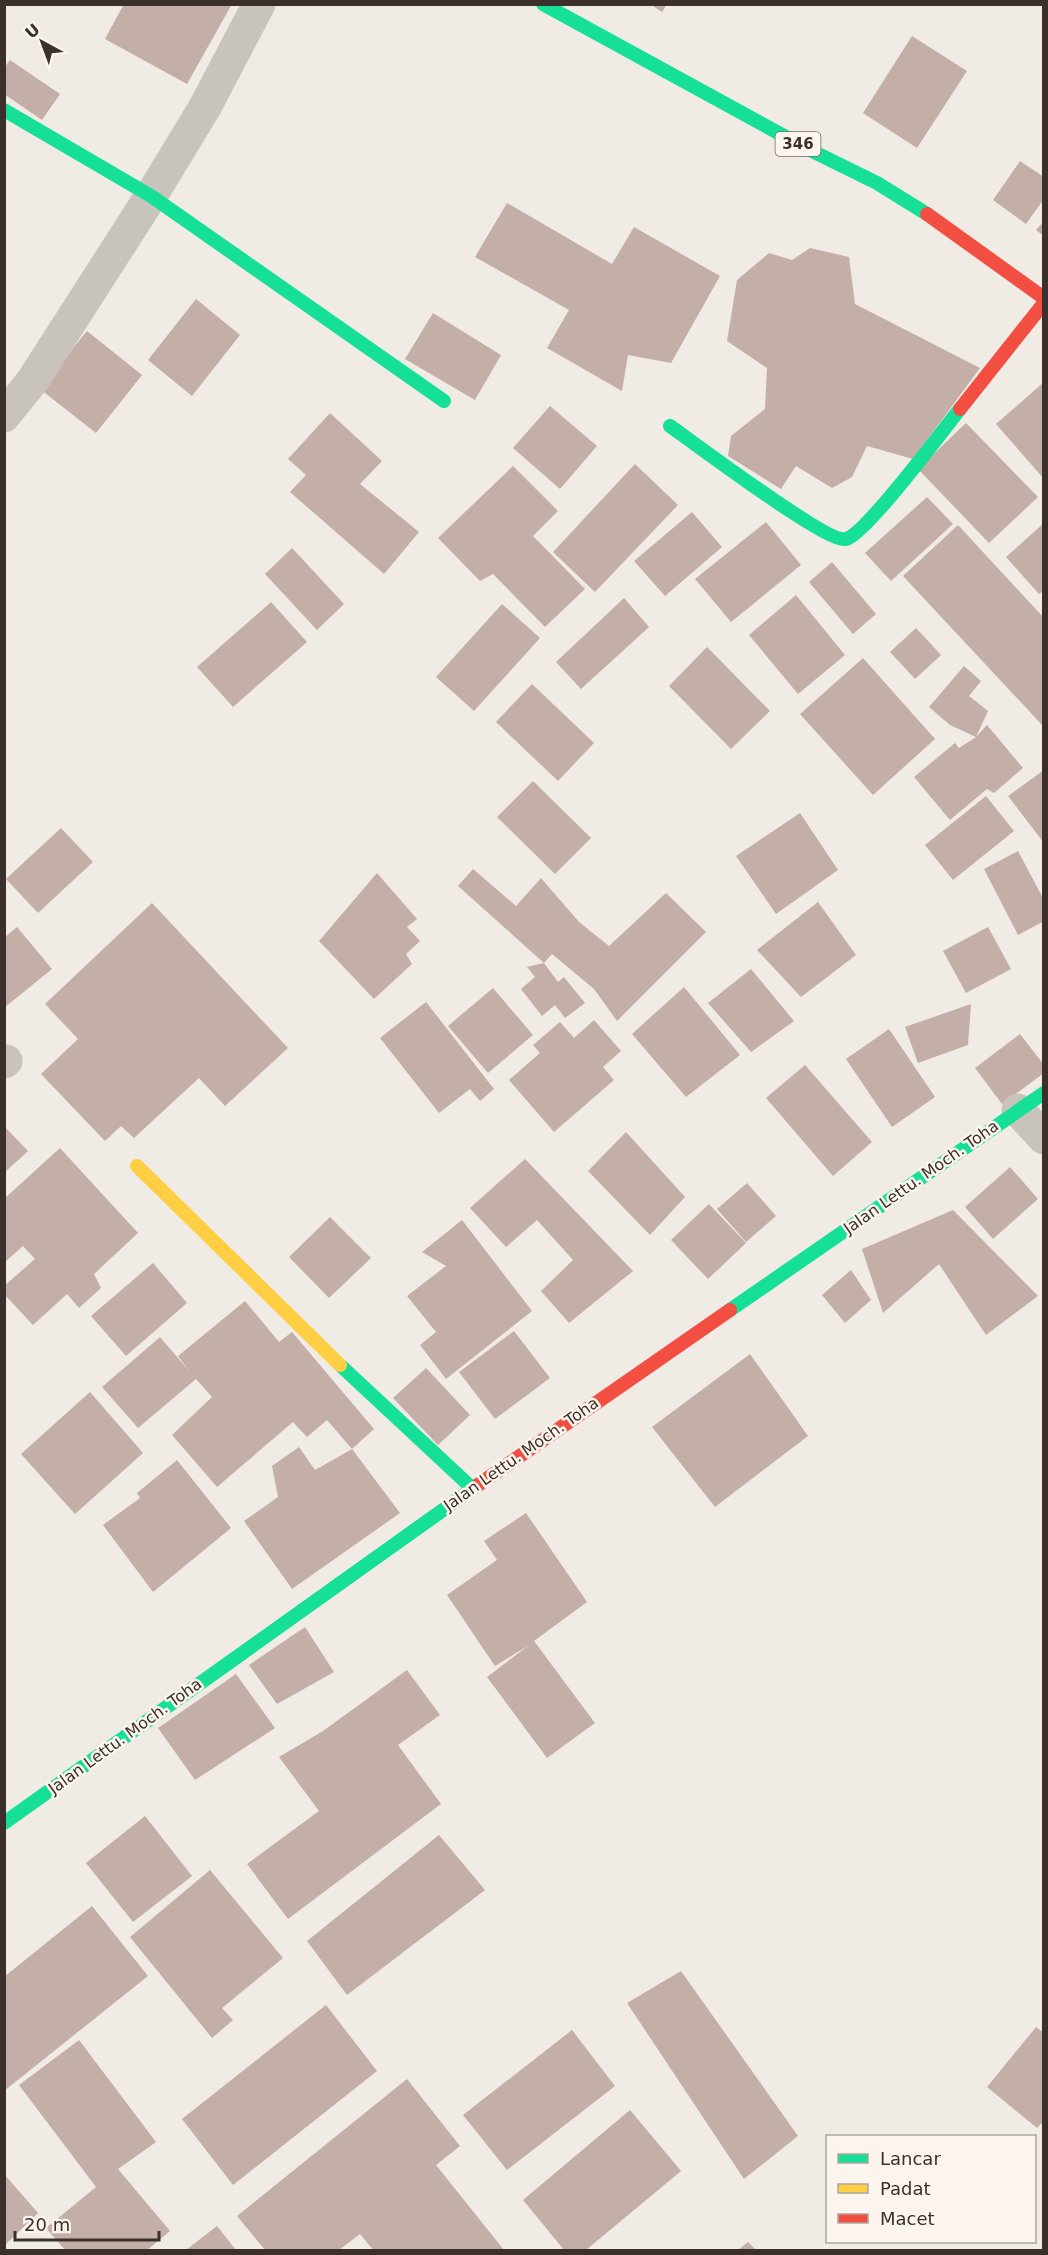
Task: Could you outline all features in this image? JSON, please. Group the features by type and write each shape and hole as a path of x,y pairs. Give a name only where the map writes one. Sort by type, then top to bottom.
{"street":[{"path":"4,416 33,380 152,196 206,107 259,4"},
{"name":"346","path":"543,4 804,147 877,183 938,220 1044,298"},
{"path":"4,110 152,196 444,401"},
{"path":"670,426 801,518 839,539 847,539 868,523 1044,303"},
{"path":"1031,1101 1044,1138"},
{"name":"Jalan Lettu. Moch. Toha","path":"4,1824 472,1488 1031,1101"},
{"path":"137,1166 371,1396 472,1488"}],"building":[{"path":"124,4 232,4 187,84 105,39"},
{"path":"650,4 667,4 662,12"},
{"path":"912,36 967,71 917,148 863,113"},
{"path":"10,60 60,94 42,120 4,94 4,68"},
{"path":"1020,161 1044,177 1044,199 1026,224 993,200"},
{"path":"507,203 612,264 634,227 720,276 671,363 628,355 622,391 547,348 569,310 475,257"},
{"path":"1044,221 1044,236 1036,230"},
{"path":"810,248 849,257 855,304 980,368 913,459 867,446 852,477 832,488 796,466 781,489 728,456 731,436 765,409 767,368 727,341 737,280 769,253 792,260"},
{"path":"196,299 240,335 192,396 148,360"},
{"path":"433,313 501,355 475,400 405,359"},
{"path":"87,331 142,375 96,433 40,389"},
{"path":"1044,382 1044,479 996,424"},
{"path":"550,406 597,446 560,489 513,448"},
{"path":"330,413 382,461 360,484 419,532 384,574 290,492 306,475 288,459"},
{"path":"966,423 1038,497 989,543 918,469"},
{"path":"635,464 678,505 595,592 553,552"},
{"path":"513,466 558,511 533,536 585,589 545,627 493,574 480,581 438,538"},
{"path":"927,497 953,524 891,581 865,553"},
{"path":"692,512 722,547 665,596 634,561"},
{"path":"766,522 801,565 731,622 695,579"},
{"path":"1044,523 1044,590 1039,594 1006,557"},
{"path":"958,525 1044,618 1044,727 903,576"},
{"path":"292,548 344,604 317,630 265,574"},
{"path":"832,562 876,614 853,634 809,582"},
{"path":"796,595 845,655 798,694 749,635"},
{"path":"624,598 649,627 581,689 556,662"},
{"path":"271,602 307,642 233,707 197,667"},
{"path":"502,604 540,638 474,711 436,677"},
{"path":"916,628 941,655 915,679 890,652"},
{"path":"707,647 770,711 731,749 669,686"},
{"path":"863,658 935,739 873,795 800,714"},
{"path":"964,666 981,681 969,696 988,711 976,737 950,725 929,707"},
{"path":"532,684 594,743 558,781 496,722"},
{"path":"987,725 1023,768 994,793 987,789 950,820 914,777 955,743 959,748 976,737"},
{"path":"1044,770 1044,843 1008,796"},
{"path":"533,781 591,838 555,874 497,817"},
{"path":"986,796 1014,831 953,880 925,845"},
{"path":"800,813 838,870 776,914 736,856"},
{"path":"61,828 93,862 38,913 6,879"},
{"path":"1018,851 1044,900 1044,921 1018,935 984,869"},
{"path":"473,869 516,906 541,878 579,922 609,946 666,893 706,932 617,1021 594,989 552,954 544,963 458,886"},
{"path":"377,873 417,919 407,927 420,941 406,954 412,964 374,999 319,941"},
{"path":"818,902 856,955 801,997 757,950"},
{"path":"152,903 288,1048 225,1106 199,1078 134,1138 121,1126 105,1141 41,1074 78,1039 45,1004"},
{"path":"17,927 52,969 4,1008 4,938"},
{"path":"988,927 1011,969 966,993 943,951"},
{"path":"544,963 558,982 564,977 585,1003 565,1018 555,1005 542,1016 521,989 535,977 527,967"},
{"path":"751,969 794,1021 751,1052 708,1003"},
{"path":"684,987 740,1055 686,1097 632,1034"},
{"path":"493,988 533,1035 488,1073 448,1026"},
{"path":"426,1002 494,1089 480,1101 470,1089 439,1113 380,1038"},
{"path":"971,1004 968,1045 918,1063 905,1027"},
{"path":"594,1020 621,1051 603,1067 614,1080 554,1132 509,1080 540,1053 533,1045 560,1022 574,1038"},
{"path":"889,1029 935,1097 892,1127 846,1059"},
{"path":"1020,1034 1044,1065 1044,1073 1002,1104 975,1068"},
{"path":"805,1065 872,1142 833,1176 766,1098"},
{"path":"4,1126 28,1151 4,1173"},
{"path":"626,1132 685,1197 650,1235 588,1171"},
{"path":"60,1148 138,1233 94,1274 101,1288 79,1308 67,1294 33,1325 4,1294 4,1286 35,1259 23,1246 4,1263 4,1199"},
{"path":"525,1159 633,1271 569,1323 541,1291 573,1260 537,1220 506,1247 470,1208"},
{"path":"1010,1167 1038,1199 993,1239 965,1207"},
{"path":"747,1183 776,1216 746,1242 717,1209"},
{"path":"709,1204 746,1243 708,1279 671,1240"},
{"path":"953,1210 1038,1296 986,1335 939,1264 883,1313 862,1249"},
{"path":"330,1217 371,1258 329,1298 289,1257"},
{"path":"462,1220 532,1311 446,1379 420,1345 436,1332 407,1296 446,1266 422,1252"},
{"path":"153,1263 187,1303 126,1356 91,1316"},
{"path":"851,1270 871,1300 845,1323 822,1295"},
{"path":"245,1301 279,1342 292,1332 374,1429 352,1449 327,1420 307,1437 293,1422 217,1487 172,1435 212,1397 196,1379 138,1428 102,1387 160,1337 189,1371 178,1356"},
{"path":"514,1331 550,1378 495,1419 459,1372"},
{"path":"750,1354 808,1436 715,1507 652,1427"},
{"path":"426,1368 470,1415 438,1445 393,1398"},
{"path":"90,1392 143,1453 75,1514 21,1454"},
{"path":"299,1447 315,1470 352,1449 400,1513 292,1589 244,1521 278,1497 272,1466"},
{"path":"177,1460 231,1528 153,1592 103,1525 140,1498 137,1493"},
{"path":"526,1513 587,1602 534,1641 595,1723 547,1758 487,1677 529,1645 495,1666 447,1595 497,1560 484,1541"},
{"path":"305,1627 334,1672 277,1704 249,1665"},
{"path":"407,1670 440,1715 398,1745 441,1804 288,1919 247,1864 319,1811 279,1757 323,1731"},
{"path":"236,1674 275,1728 195,1780 158,1728"},
{"path":"145,1816 192,1876 133,1922 86,1863"},
{"path":"439,1835 485,1890 347,1995 307,1941"},
{"path":"210,1870 283,1958 222,2008 233,2020 212,2038 130,1937"},
{"path":"92,1906 148,1976 4,2091 4,1977"},
{"path":"681,1971 798,2136 744,2179 627,2003"},
{"path":"326,2005 377,2071 233,2185 182,2119"},
{"path":"1036,2027 1044,2033 1044,2121 1037,2128 987,2087"},
{"path":"572,2030 615,2086 507,2170 463,2115"},
{"path":"79,2040 156,2142 118,2169 170,2231 147,2250 65,2250 46,2228 96,2187 19,2085"},
{"path":"407,2079 460,2146 436,2165 504,2250 373,2250 360,2234 339,2250 265,2250 237,2216"},
{"path":"630,2110 681,2171 586,2250 564,2250 523,2200"},
{"path":"4,2174 38,2213 4,2246"},
{"path":"217,2226 236,2250 186,2250"},
{"path":"748,2242 756,2250 738,2250"}],"traffic: fast":[{"path":"543,4 804,147 877,183 927,214"},
{"path":"4,110 151,196 444,401"},
{"path":"670,426 788,510 814,526 846,539 870,520 960,409"},
{"path":"730,1310 1044,1093"},
{"path":"340,1365 472,1488"},
{"path":"4,1823 478,1485"}],"traffic: slow":[{"path":"137,1166 340,1365"}],"traffic: jam":[{"path":"927,214 1044,298"},
{"path":"960,409 1044,303"},
{"path":"478,1485 730,1310"}]}
